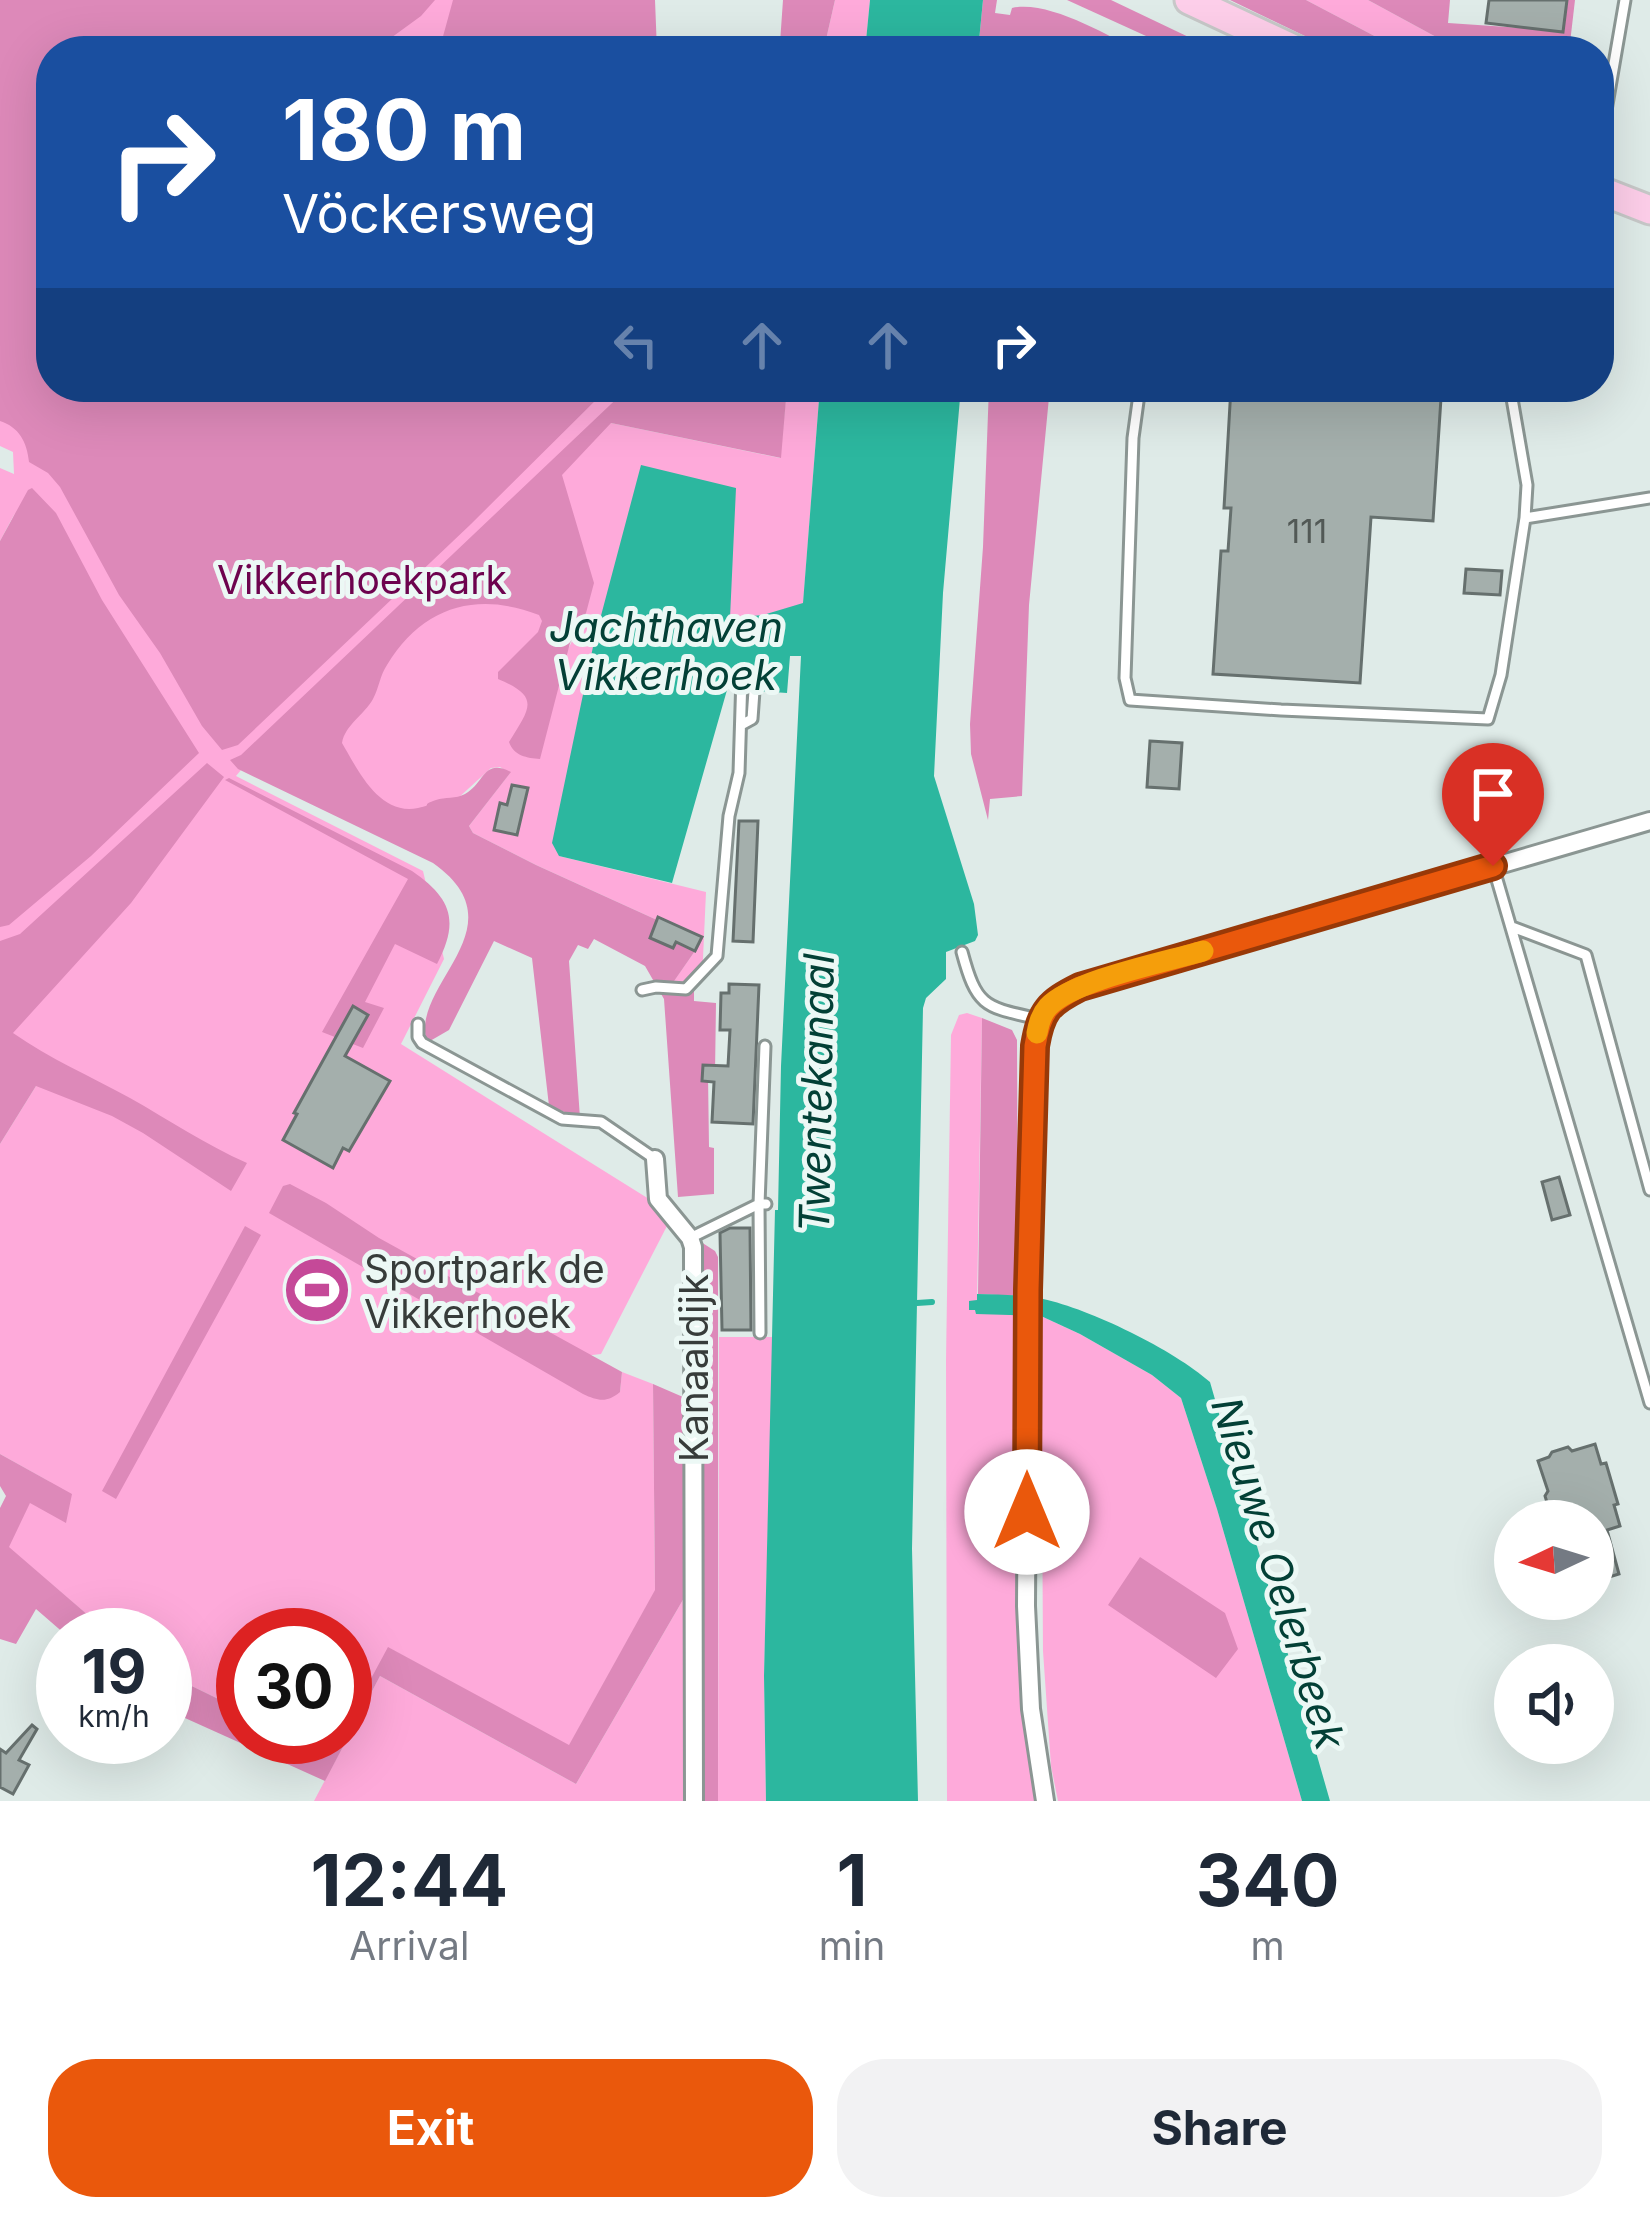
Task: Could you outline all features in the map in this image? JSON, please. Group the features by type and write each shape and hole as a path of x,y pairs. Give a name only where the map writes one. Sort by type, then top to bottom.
{"main road":[{"path":"1189,0 1266,36"},
{"path":"1614,196 1650,210"}],"street":[{"path":"1045,1801 1027,1664 1028,1290 1035,1046 1040,1019 1060,997 1080,987 1650,820"},
{"name":"Kanaaldijk","path":"655,1159 658,1199 691,1238 693,1247 694,1801"}],"lane":[{"path":"1614,64 1625,0"},
{"path":"1138,402 1125,679 1130,700 1488,719 1501,674 1525,518 1526,485 1512,402"},
{"path":"1525,518 1650,498"},
{"path":"642,990 686,989 717,956 729,816 739,773 742,676"},
{"path":"741,725 752,719 754,691"},
{"path":"1493,866 1650,1403"},
{"path":"1512,927 1586,956 1650,1190"},
{"path":"962,952 970,983 981,1000 1040,1019"},
{"name":"Kanaaldijk","path":"418,1024 422,1043 562,1119 601,1122 655,1159"},
{"path":"760,1333 765,1046"},
{"path":"691,1238 763,1204"}],"green space":[{"name":"Vikkerhoekpark","path":"0,0 651,0 652,36 36,36 36,402 622,402 611,423 780,458 786,402 819,402 803,604 730,619 559,856 706,892 702,980 694,986 671,985 701,936 473,833 469,826 510,773 500,767 491,768 421,832 262,745 236,776 423,871 444,959 401,1044 649,1199 667,1226 601,1354 549,1360 620,1392 622,1372 653,1384 655,1591 569,1746 389,1648 372,1679 372,1608 216,1608 216,1698 192,1686 192,1608 79,1608 8,1547 30,1502 38,1507 50,1482 0,1454 0,1144 36,1086 0,1063 0,547 15,513 0,541 0,468 14,474 13,452 0,446","holes":["586,613 526,734 559,618"]},
{"name":"Vikkerhoekpark","path":"0,0 435,0 394,36 36,36 36,402 594,402 238,745 222,750 202,726 119,595 60,487 29,462 21,436 0,421"},
{"path":"453,0 655,0 656,36 443,36"},
{"path":"783,0 835,0 827,36 780,36"},
{"path":"835,0 870,0 866,36 827,36"},
{"path":"983,0 997,0 995,13 1043,9 1110,36 979,36"},
{"path":"1067,0 1111,0 1187,36 1146,36"},
{"path":"1230,0 1306,0 1374,36 1305,36"},
{"path":"1306,0 1368,0 1434,36 1374,36"},
{"path":"1368,0 1450,0 1448,23 1522,28 1562,0 1575,0 1571,36 1434,36"},
{"path":"613,402 786,402 781,458 611,423 562,475 594,583 586,613 570,643 540,759 511,747 509,742 528,704 521,692 498,679 498,672 538,632 542,621 539,615 494,604 453,609 417,629 387,665 373,699 342,743 371,789 404,809 462,796 489,770 511,772 469,826 473,833 657,920 652,931 657,934 655,940 672,948 676,942 695,951 672,984 694,986 694,1001 716,1003 715,1074 708,1075 714,1194 678,1197 664,999 645,966 594,939 588,949 578,945 569,961 580,1118 549,1106 532,958 494,941 449,1030 426,1039 426,1018 434,996 466,931 468,909 458,886 433,863 238,769 230,760 241,755"},
{"path":"988,402 1049,402 1029,605 1022,796 990,799 988,820 971,754 970,724"},
{"path":"32,488 56,513 102,600 199,753 91,856 9,925 0,927 0,541"},
{"path":"207,763 224,777 131,903 13,1033 247,1163 231,1191 112,1116 36,1086 0,1144 0,941 20,934"},
{"path":"225,780 412,871 436,891 448,911 448,935 437,964 395,944 365,1002 384,1008 363,1048 322,1032 408,879"},
{"path":"959,1015 982,1018 977,1301 970,1302 969,1309 977,1314 1018,1314 1019,1689 1035,1801 947,1801 951,1035"},
{"path":"982,1018 1012,1030 1017,1040 1018,1296 978,1294"},
{"path":"290,1184 622,1372 620,1392 602,1400 583,1394 269,1213 283,1186"},
{"path":"245,1226 261,1235 116,1499 102,1491"},
{"path":"701,1242 718,1257 718,1801 702,1801"},
{"path":"1041,1316 1152,1375 1181,1398 1302,1801 1058,1801 1043,1651"},
{"path":"719,1337 773,1337 764,1676 766,1801 718,1801"},
{"path":"653,1384 683,1397 684,1598 576,1784 380,1676 372,1691 372,1677 388,1647 569,1745 655,1590"},
{"path":"0,1454 72,1494 66,1523 30,1503 9,1547 80,1608 36,1608 16,1644 0,1639 0,1508 6,1496 0,1486"},
{"path":"1140,1557 1225,1613 1238,1649 1216,1678 1108,1605"},
{"path":"684,1598 684,1801 314,1801 334,1764 372,1764 372,1691 380,1676 576,1784"},
{"path":"192,1686 216,1698 216,1732 192,1721"},
{"path":"287,1764 334,1764 325,1781"}],"water":[{"path":"870,0 983,0 979,36 866,36"},
{"path":"819,402 960,402 934,776 974,904 978,935 975,941 946,952 946,979 926,998 923,1008 912,1549 918,1801 766,1801 764,1676 775,1210 801,656 790,656 787,693 760,691 759,701 748,700 749,674 731,676 672,883 559,856 552,843 594,642 641,465 736,488 730,618 763,615 803,603"},
{"path":"977,1294 1035,1297 1084,1312 1154,1344 1210,1382 1330,1801 1302,1801 1181,1398 1152,1375 1041,1316 976,1314 969,1310 969,1301 977,1300"}],"building":[{"path":"1489,0 1567,0 1563,32 1486,23"},
{"path":"1230,402 1441,402 1433,521 1371,517 1360,683 1213,674 1221,551 1228,551 1231,508 1224,508"},
{"path":"1466,569 1502,571 1500,595 1464,593"},
{"path":"1150,741 1182,743 1179,789 1147,787"},
{"path":"512,785 528,788 517,835 494,830 500,803 507,805"},
{"path":"739,821 758,821 753,942 733,941"},
{"path":"658,917 702,937 695,951 650,938"},
{"path":"729,984 759,985 753,1124 712,1122 714,1082 702,1081 703,1065 728,1066 730,1030 720,1030 721,993 729,993"},
{"path":"353,1006 368,1015 345,1056 390,1081 349,1151 343,1148 333,1168 283,1140"},
{"path":"1559,1177 1570,1215 1552,1220 1542,1182"},
{"path":"750,1228 751,1330 722,1330 720,1233"},
{"path":"1595,1444 1618,1504 1614,1500 1546,1500 1538,1461 1568,1447 1572,1451"},
{"path":"32,1725 36,1728 19,1760 29,1765 13,1794 0,1787 0,1749 6,1753"}],"waterway":[{"name":"Nieuwe Oelerbeek","path":"917,1303 932,1302"}],"slow traffic":[{"path":"1037,1033 1048,1007 1080,987 1203,951"}],"place":[{"name":"Sportpark de Vikkerhoek","path":"317,1290"}],"route":[{"path":"1027,1512 1035,1046 1040,1019 1048,1007 1080,987 1493,866"}],"water label":[{"name":"Jachthaven Vikkerhoek","path":"666,650"},
{"name":"Twentekanaal","path":"816,1093"}]}
